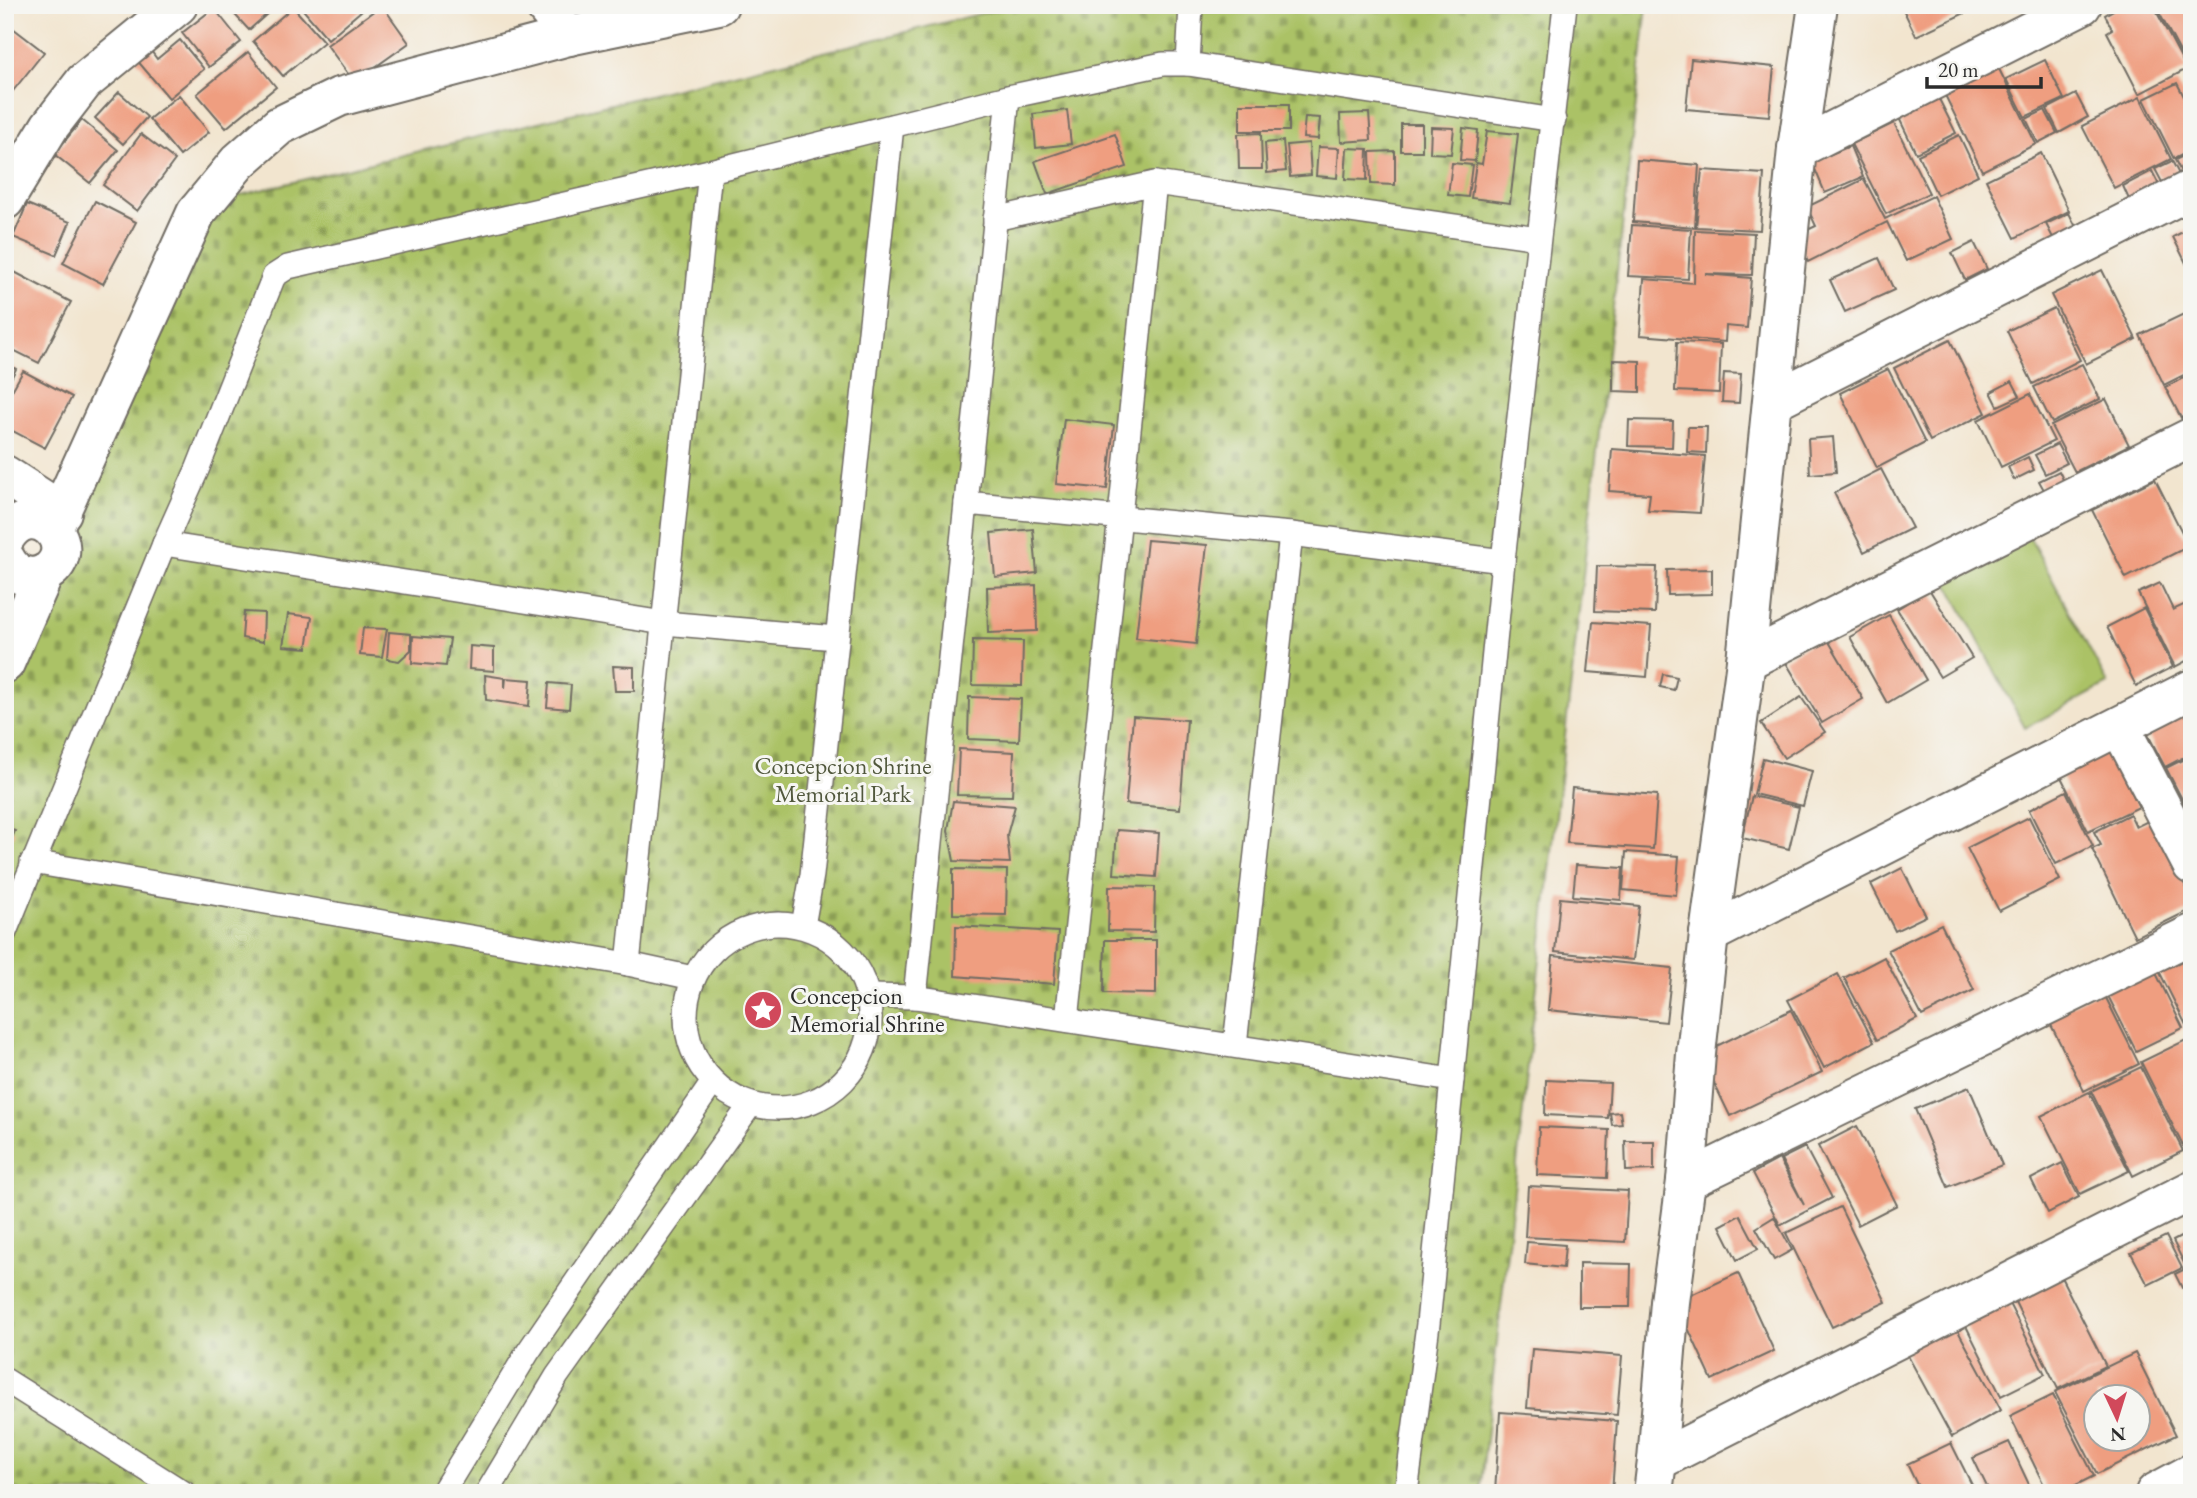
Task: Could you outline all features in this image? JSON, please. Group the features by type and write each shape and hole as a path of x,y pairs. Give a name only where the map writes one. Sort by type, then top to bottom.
{"street":[{"path":"5,200 50,126 84,82 178,5"},
{"path":"544,5 569,36"},
{"path":"1655,1477 1670,1302 1686,1181 1709,934 1746,661 1797,149 1818,5"},
{"path":"1797,149 2082,5"},
{"path":"5,663 44,575 58,560 61,549 57,521 196,213 238,162 279,126 339,97 569,36 711,6"},
{"path":"1773,401 2192,189"},
{"path":"1746,661 2192,437"},
{"path":"5,475 57,521"},
{"path":"5,538 11,529 20,523 32,520 57,521"},
{"path":"5,561 22,575 44,575"},
{"path":"1709,934 2192,689"},
{"path":"2120,727 2192,865"},
{"path":"1686,1181 2192,934"},
{"path":"1655,1477 2192,1190"},
{"path":"2155,1493 2192,1473"}],"lane":[{"path":"1188,64 1191,5"},
{"path":"1406,1493 1428,1324 1503,561 1565,5"},
{"path":"5,932 197,470 274,276 288,267 710,171 1008,97 1163,64 1188,64 1554,120"},
{"path":"915,997 1008,97"},
{"path":"803,926 812,875 892,126"},
{"path":"628,964 710,171"},
{"path":"995,219 1155,183 1538,238"},
{"path":"1067,1020 1155,183"},
{"path":"966,503 1291,534 1503,561"},
{"path":"1235,1045 1291,534"},
{"path":"164,544 664,623 836,638"},
{"path":"32,862 628,964 693,978"},
{"path":"776,923 803,926 826,936 846,952 861,972 869,996 871,1028 861,1058 841,1084 814,1101 794,1106 783,1108 751,1104 731,1096 713,1082 692,1051 685,1015 693,978 707,956 727,939 750,928 776,923"},
{"path":"869,996 915,997 1452,1080"},
{"path":"442,1493 528,1352 713,1082"},
{"path":"487,1493 557,1376 751,1104"},
{"path":"5,1380 184,1493"}],"green space":[{"name":"Concepcion Shrine Memorial Park","path":"1016,5 1647,5 1480,1493 22,1493 5,1482 5,694 212,202"},
{"path":"2028,534 2108,684 2025,728 1945,578"}],"building":[{"path":"226,5 277,5 249,30"},
{"path":"299,5 368,5 328,39"},
{"path":"382,5 409,43 354,82 327,45"},
{"path":"1901,5 1964,5 1967,12 1916,36"},
{"path":"2122,5 2146,5 2149,10 2154,7 2187,69 2139,94 2107,32 2112,29 2105,15"},
{"path":"2155,5 2192,5 2192,62 2187,65"},
{"path":"293,7 324,42 283,76 253,41"},
{"path":"214,8 241,42 209,67 182,33"},
{"path":"5,22 44,52 5,101"},
{"path":"180,40 204,69 169,98 136,59 149,48 157,59"},
{"path":"248,52 276,87 226,128 197,94"},
{"path":"1691,59 1774,67 1769,116 1686,109"},
{"path":"2045,60 2064,99 2025,117 2006,79"},
{"path":"1998,67 2036,144 1982,171 1944,93"},
{"path":"2177,83 2192,112 2192,150 2174,159 2144,99"},
{"path":"119,92 147,117 123,144 95,118"},
{"path":"2076,94 2088,117 2059,133 2047,109"},
{"path":"179,95 209,132 180,156 149,119"},
{"path":"2140,97 2171,159 2114,188 2082,126"},
{"path":"1939,99 1956,133 1916,153 1899,118"},
{"path":"1240,104 1289,104 1289,131 1240,131"},
{"path":"1067,110 1071,144 1036,148 1033,114"},
{"path":"2045,110 2057,133 2038,143 2026,119"},
{"path":"1369,113 1371,140 1341,142 1340,114"},
{"path":"1305,117 1320,118 1318,139 1303,138"},
{"path":"82,120 118,150 90,183 54,154"},
{"path":"1894,123 1929,193 1886,214 1851,144"},
{"path":"1401,124 1422,124 1422,151 1401,151"},
{"path":"1431,127 1454,128 1451,154 1430,153"},
{"path":"1463,128 1478,130 1475,161 1460,160"},
{"path":"1487,131 1518,134 1510,203 1471,198 1476,163 1482,164"},
{"path":"1261,133 1262,169 1239,169 1238,134"},
{"path":"141,134 175,160 137,211 103,185"},
{"path":"1115,134 1127,167 1047,194 1035,161"},
{"path":"1959,135 1978,175 1937,195 1918,155"},
{"path":"1283,141 1286,171 1267,173 1265,143"},
{"path":"1309,143 1311,175 1290,177 1287,145"},
{"path":"1850,146 1863,177 1825,193 1812,162"},
{"path":"1318,147 1339,148 1337,178 1316,176"},
{"path":"1347,148 1368,149 1367,180 1345,179"},
{"path":"1395,151 1395,185 1371,184 1370,152"},
{"path":"2192,152 2192,170 2182,174 2175,160"},
{"path":"2041,153 2069,211 2015,238 1986,180"},
{"path":"1637,160 1699,165 1695,227 1633,222"},
{"path":"2172,161 2181,178 2164,186 2155,169"},
{"path":"1452,163 1472,165 1468,197 1448,195"},
{"path":"1702,170 1764,174 1760,230 1696,227"},
{"path":"2152,171 2161,189 2131,204 2123,186"},
{"path":"1864,179 1885,219 1933,196 1953,239 1906,261 1887,222 1808,262 1795,236 1816,226 1807,207"},
{"path":"95,201 136,222 103,284 63,263"},
{"path":"27,204 70,222 56,255 13,237"},
{"path":"2069,213 2078,231 2055,242 2046,224"},
{"path":"1632,225 1691,229 1688,279 1628,276"},
{"path":"2192,227 2192,275 2173,237"},
{"path":"1695,230 1754,233 1752,275 1705,274 1751,278 1747,328 1726,326 1725,342 1640,335 1644,279 1694,283"},
{"path":"1974,242 1987,269 1965,280 1952,253"},
{"path":"1879,258 1894,290 1845,312 1830,280"},
{"path":"5,267 71,302 39,363 5,346"},
{"path":"2102,270 2136,339 2086,364 2051,295"},
{"path":"2054,308 2080,360 2033,384 2007,331"},
{"path":"2188,312 2192,319 2192,371 2164,385 2140,335"},
{"path":"1950,340 1986,413 1930,441 1894,368"},
{"path":"1677,342 1721,344 1719,393 1675,391"},
{"path":"1613,360 1640,361 1640,392 1613,391"},
{"path":"5,363 16,369 5,390"},
{"path":"2082,364 2100,399 2052,423 2034,387"},
{"path":"1888,369 1925,443 1877,468 1840,393"},
{"path":"23,371 72,397 45,448 5,427 5,403"},
{"path":"1724,373 1741,374 1739,403 1722,402"},
{"path":"2192,374 2192,413 2181,418 2165,387"},
{"path":"2012,381 2020,396 1998,406 1991,392"},
{"path":"2030,394 2054,441 2001,467 1978,420"},
{"path":"2106,399 2129,445 2075,472 2051,426"},
{"path":"1064,419 1114,425 1107,489 1056,484"},
{"path":"1629,420 1673,421 1672,447 1628,446"},
{"path":"1688,427 1707,427 1706,453 1687,452"},
{"path":"1833,437 1836,472 1810,474 1808,439"},
{"path":"2057,444 2067,463 2045,474 2035,455"},
{"path":"1612,449 1705,456 1700,513 1648,510 1650,494 1609,491"},
{"path":"2028,457 2034,470 2014,480 2008,467"},
{"path":"1881,469 1912,528 1864,552 1834,493"},
{"path":"2059,471 2067,488 2048,497 2039,481"},
{"path":"2155,479 2189,546 2126,578 2092,510"},
{"path":"1033,529 1037,573 995,577 991,533"},
{"path":"1147,540 1207,545 1196,644 1136,638"},
{"path":"2192,548 2192,567 2184,552"},
{"path":"1597,566 1657,567 1655,613 1595,611"},
{"path":"1712,569 1712,594 1668,595 1667,570"},
{"path":"2160,583 2173,610 2192,601 2192,658 2175,667 2138,593"},
{"path":"1036,585 1037,631 988,633 987,587"},
{"path":"1929,589 1972,658 1940,677 1897,609"},
{"path":"2144,608 2173,667 2136,686 2107,627"},
{"path":"244,612 264,613 263,642 242,638"},
{"path":"288,614 312,617 307,648 283,646"},
{"path":"1889,615 1926,680 1887,703 1850,637"},
{"path":"1593,622 1651,626 1647,677 1588,672"},
{"path":"363,628 387,629 382,657 360,655"},
{"path":"389,632 411,634 411,650 399,661 387,659"},
{"path":"1825,635 1863,699 1822,723 1784,659"},
{"path":"413,636 450,639 446,666 412,663"},
{"path":"973,640 1023,641 1022,686 972,685"},
{"path":"470,646 494,648 494,671 469,669"},
{"path":"613,666 634,667 634,691 615,691"},
{"path":"1663,674 1677,677 1674,690 1660,687"},
{"path":"485,675 505,678 505,688 506,678 531,680 529,706 486,700"},
{"path":"549,683 571,685 569,709 547,707"},
{"path":"969,697 1021,699 1019,741 968,739"},
{"path":"1801,697 1825,732 1784,758 1761,723"},
{"path":"2192,706 2192,753 2165,767 2145,729"},
{"path":"1133,716 1187,720 1180,809 1126,804"},
{"path":"2107,742 2139,807 2088,831 2056,767"},
{"path":"959,749 1014,752 1012,796 957,795"},
{"path":"2192,755 2192,799 2184,803 2166,768"},
{"path":"1763,758 1812,771 1803,806 1754,794"},
{"path":"1572,788 1657,795 1653,849 1567,843"},
{"path":"2066,791 2093,846 2056,864 2029,810"},
{"path":"1752,796 1799,807 1789,849 1742,838"},
{"path":"953,801 1015,806 1007,835 1010,863 954,861 948,830"},
{"path":"2130,814 2136,827 2152,819 2192,899 2192,909 2135,937 2092,849 2101,845 2094,832"},
{"path":"2029,817 2060,880 1999,911 1967,848"},
{"path":"5,827 15,831 5,853"},
{"path":"1117,830 1159,833 1156,877 1114,874"},
{"path":"1626,852 1679,856 1676,895 1623,890"},
{"path":"1576,865 1623,868 1621,900 1573,896"},
{"path":"1902,868 1926,916 1895,931 1871,884"},
{"path":"953,869 1007,870 1006,915 953,914"},
{"path":"1109,886 1155,887 1154,932 1108,931"},
{"path":"1560,898 1639,906 1633,960 1555,952"},
{"path":"1941,924 1974,990 1922,1016 1888,950"},
{"path":"956,926 1058,932 1054,984 955,976"},
{"path":"1105,940 1156,940 1156,994 1104,993"},
{"path":"2192,950 2192,1037 2157,967"},
{"path":"1553,956 1672,968 1666,1022 1548,1010"},
{"path":"1884,957 1917,1019 1877,1040 1844,978"},
{"path":"2152,965 2183,1028 2136,1051 2104,988"},
{"path":"1838,974 1874,1042 1824,1068 1788,1000"},
{"path":"2102,990 2139,1064 2084,1091 2047,1017"},
{"path":"1791,1010 1822,1072 1730,1116 1700,1054"},
{"path":"2190,1038 2192,1142 2183,1146 2141,1062"},
{"path":"2141,1067 2183,1151 2133,1176 2091,1091"},
{"path":"1546,1080 1610,1083 1608,1118 1545,1115"},
{"path":"1969,1087 2002,1165 1948,1187 1915,1109"},
{"path":"2089,1092 2129,1171 2080,1194 2041,1116"},
{"path":"1620,1112 1622,1124 1612,1125 1610,1113"},
{"path":"1857,1126 1897,1205 1858,1225 1818,1146"},
{"path":"1539,1127 1609,1130 1607,1178 1537,1175"},
{"path":"1625,1141 1654,1141 1654,1170 1626,1171"},
{"path":"1805,1147 1832,1198 1780,1225 1753,1173 1779,1159 1804,1205 1781,1159"},
{"path":"2062,1163 2079,1197 2048,1213 2031,1179"},
{"path":"1528,1186 1628,1191 1625,1242 1525,1237"},
{"path":"1840,1207 1886,1302 1832,1327 1786,1233"},
{"path":"1740,1215 1758,1249 1737,1260 1720,1226"},
{"path":"1774,1217 1792,1250 1774,1260 1756,1228"},
{"path":"2192,1231 2192,1279 2173,1241"},
{"path":"2166,1236 2182,1268 2148,1285 2131,1253"},
{"path":"1527,1242 1565,1245 1563,1268 1525,1264"},
{"path":"1579,1263 1631,1264 1630,1307 1579,1307"},
{"path":"2185,1269 2192,1284 2182,1288 2175,1274"},
{"path":"1738,1273 1774,1351 1712,1380 1676,1302"},
{"path":"2061,1277 2106,1366 2058,1389 2014,1300"},
{"path":"2003,1292 2045,1374 2001,1396 1960,1314"},
{"path":"1951,1318 2001,1410 1952,1437 1902,1345"},
{"path":"1532,1349 1622,1356 1617,1415 1527,1408"},
{"path":"2135,1353 2150,1382 2082,1382 2082,1445 2055,1392"},
{"path":"2152,1387 2176,1435 2152,1447"},
{"path":"2053,1395 2094,1476 2060,1493 2048,1493 2010,1416"},
{"path":"1500,1412 1617,1421 1612,1493 1495,1493"},
{"path":"2009,1442 2033,1493 1990,1493 1973,1458"},
{"path":"1951,1443 1976,1493 1921,1493 1907,1464"},
{"path":"2086,1452 2142,1452 2097,1474"}],"place":[{"name":"Concepcion Memorial Shrine","path":"763,1010"}]}
